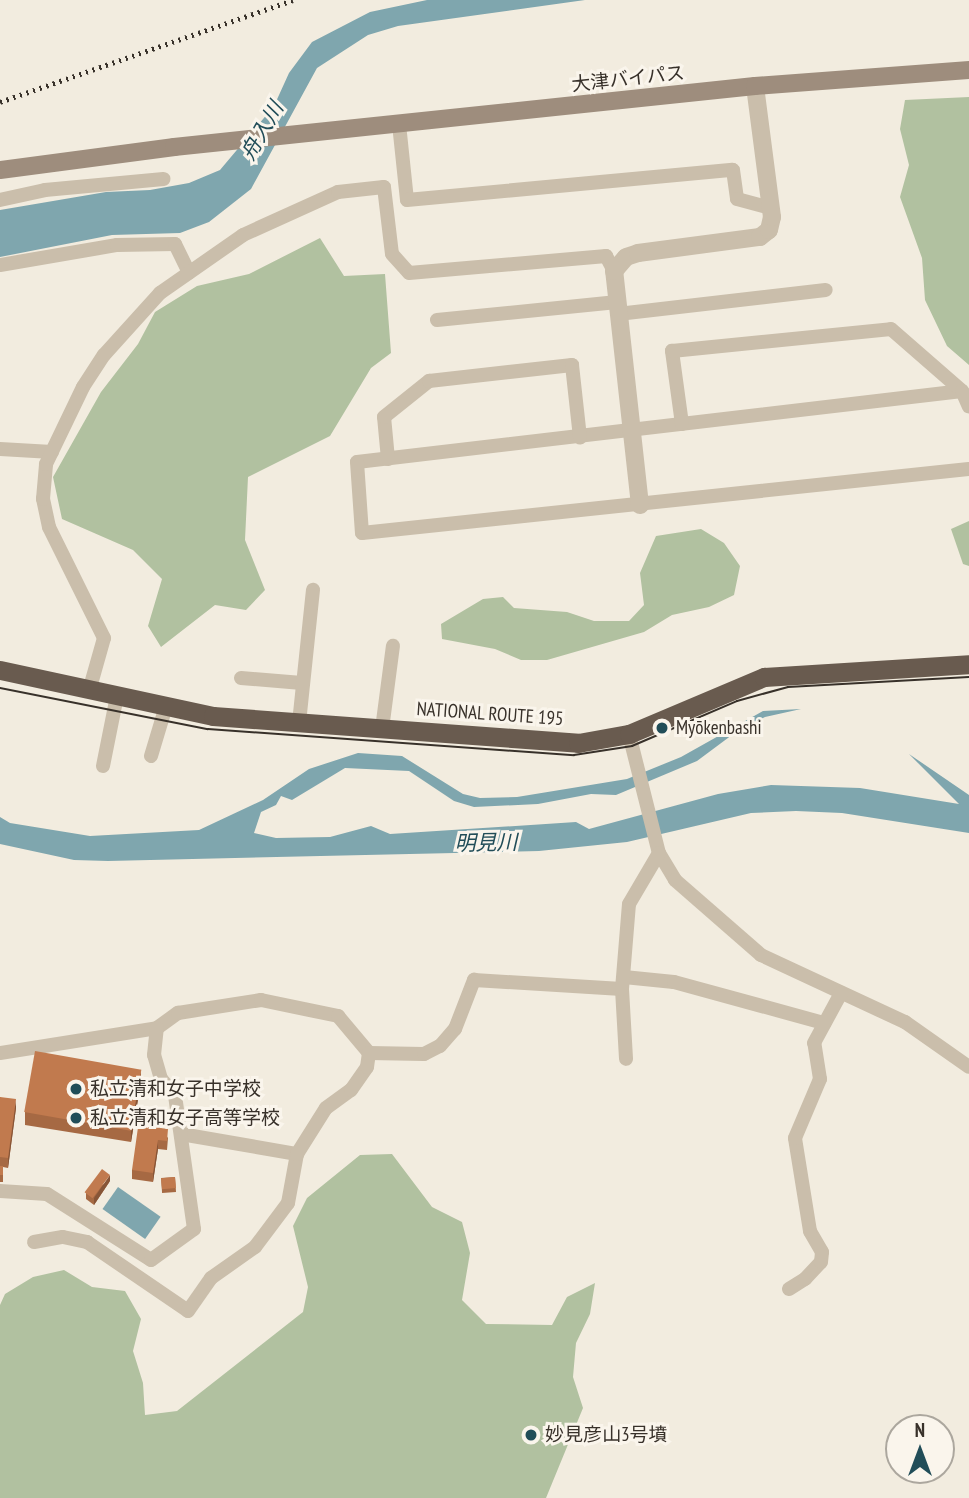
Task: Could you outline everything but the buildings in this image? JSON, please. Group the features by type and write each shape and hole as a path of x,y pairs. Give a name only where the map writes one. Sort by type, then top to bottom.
{"highway":[{"name":"NATIONAL ROUTE 195","path":"0,670 166,706 299,723 578,743 629,734 764,677 969,664"}],"main road":[{"name":"大津バイパス","path":"0,170 174,147 755,86 969,70"}],"street":[{"path":"614,271 626,257 638,253 760,237 769,230 771,208 755,86"},
{"path":"399,124 407,200 733,170 737,199 771,208"},
{"path":"0,200 45,190 163,178"},
{"path":"89,691 104,638 49,527 44,499 46,464 104,355 160,293 243,235 338,192 384,187 392,254 409,273 606,256 614,271 629,432 640,505"},
{"path":"0,265 117,245 175,244 189,273"},
{"path":"437,320 826,290"},
{"path":"682,424 672,351 891,329 962,391 969,407"},
{"path":"388,459 384,417 429,381 572,365 580,438"},
{"path":"962,391 357,463 362,533 969,468"},
{"path":"0,449 52,452"},
{"path":"299,723 313,590"},
{"path":"382,729 393,646"},
{"path":"240,678 302,683"},
{"path":"103,766 117,696"},
{"path":"151,756 166,706"},
{"path":"629,734 640,769 657,848 675,880 761,955 905,1022 969,1067"},
{"path":"626,1059 623,983 629,904 657,848"},
{"path":"369,1053 424,1054 439,1046 455,1029 474,980 674,982 824,1023"},
{"path":"789,1289 805,1279 821,1262 821,1252 810,1231 796,1138 820,1080 814,1043 841,993"},
{"path":"0,1053 85,1036 157,1028 178,1013 261,1000 338,1016 369,1053 368,1067 351,1090 326,1108 297,1154 288,1203 254,1247 211,1278 188,1311 87,1242 63,1237 34,1242"},
{"path":"0,1191 47,1194 151,1260 194,1229 175,1095 161,1079 155,1055 157,1028"},
{"path":"181,1134 297,1154"}],"green space":[{"path":"969,97 969,365 947,346 925,300 922,258 900,197 909,165 900,129 905,100"},
{"path":"320,238 344,276 385,274 391,353 371,368 330,436 248,477 245,540 265,590 246,610 215,605 161,647 148,626 162,579 133,550 62,519 53,477 101,392 138,344 155,312 197,286 249,274"},
{"path":"969,521 969,566 963,564 951,529"},
{"path":"701,529 724,543 740,566 734,595 709,607 672,615 644,632 547,660 521,660 495,649 442,639 441,624 483,599 503,597 514,608 567,612 594,621 629,621 644,605 640,573 656,536"},
{"path":"392,1154 432,1207 462,1222 470,1253 462,1300 486,1324 552,1325 567,1297 595,1283 590,1314 576,1343 573,1377 583,1408 546,1498 0,1498 0,1305 5,1294 33,1277 64,1270 92,1287 125,1291 141,1319 133,1351 143,1383 145,1415 177,1411 303,1312 308,1287 293,1226 307,1198 360,1155"}],"water":[{"name":"舟入川","path":"427,0 585,0 398,26 368,35 317,68 251,189 209,222 180,233 112,235 0,257 0,210 106,192 150,190 189,183 220,170 274,106 289,73 312,42 370,12"},
{"name":"明見川","path":"801,709 765,717 740,729 697,761 616,795 591,794 538,804 474,807 454,801 409,771 345,768 292,800 281,796 276,805 261,812 254,833 276,838 330,837 371,826 390,834 576,822 589,829 718,794 771,785 860,788 959,804 909,754 969,795 969,833 842,813 796,811 751,813 627,842 539,851 108,861 74,860 0,844 0,817 10,823 90,836 199,830 263,800 309,769 358,753 402,756 463,794 480,798 517,797 627,779 681,757 763,711"},
{"path":"118,1187 161,1217 145,1239 103,1209"}],"tram line":[{"path":"0,688 208,729 574,755 632,746 737,701 788,687 969,677"}],"railway":[{"path":"0,102 293,0"}],"place":[{"name":"Myōkenbashi","path":"662,728"},
{"name":"私立清和女子中学校","path":"76,1089"},
{"name":"私立清和女子高等学校","path":"76,1118"},
{"name":"妙見彦山3号墳","path":"531,1435"}]}
